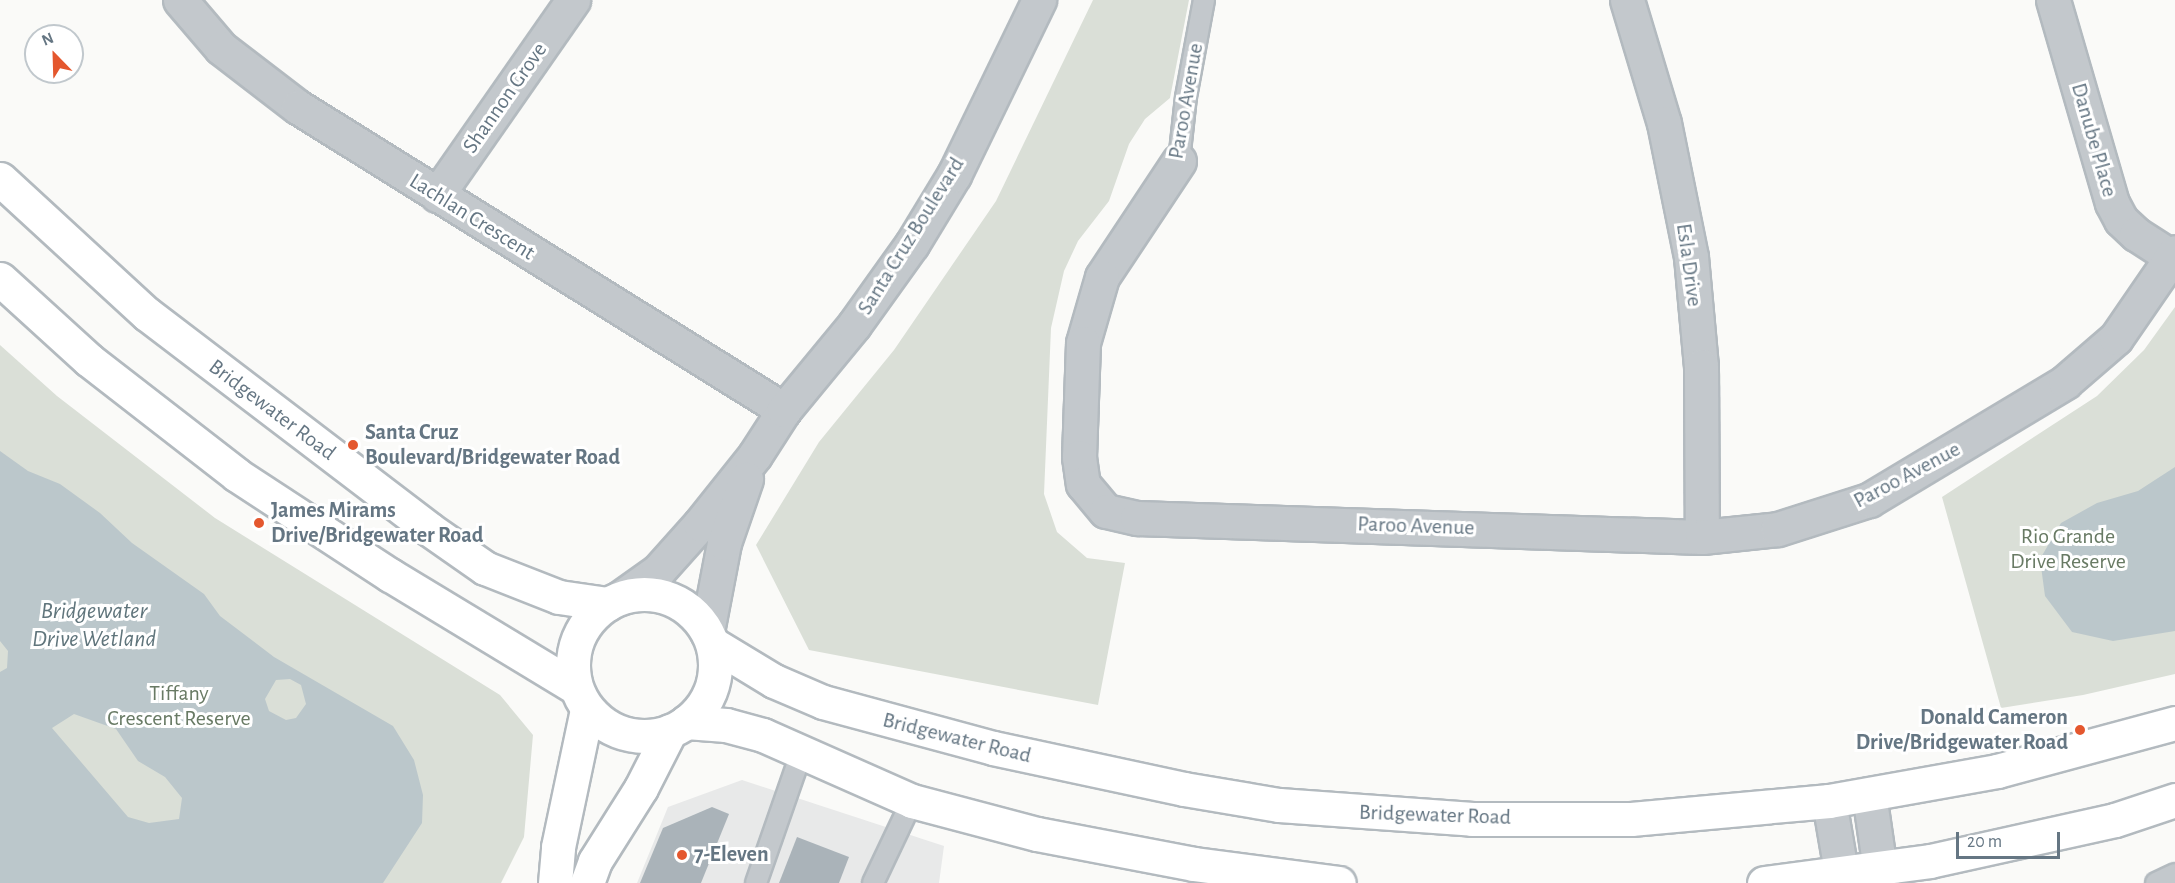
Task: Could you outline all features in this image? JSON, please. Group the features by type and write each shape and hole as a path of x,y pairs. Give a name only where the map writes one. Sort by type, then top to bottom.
{"street":[{"name":"Lachlan Crescent","path":"180,0 221,48 253,75 437,195 783,410"},
{"name":"Shannon Grove","path":"437,195 573,0"},
{"name":"Santa Cruz Boulevard","path":"613,601 658,571 755,454 783,410 854,325 912,244 954,175 1040,0"},
{"name":"Esla Drive","path":"1627,0 1664,123 1691,257 1701,366 1702,537"},
{"name":"Danube Place","path":"2053,0 2112,203 2121,220 2136,234 2173,254"},
{"name":"Paroo Avenue","path":"1179,161 1102,277 1083,343 1079,457 1083,484 1106,511 1137,518 1702,537 1778,529 1869,500 1930,466 2065,382 2116,339 2173,254"},
{"name":"Bridgewater Road","path":"0,179 147,314 429,530 486,568 559,597 613,601"},
{"path":"0,279 89,360 237,475 581,698 604,725 625,734 648,736 678,727 736,728 802,751 912,801 986,822 1036,834 1194,864 1339,883"},
{"name":"Santa Cruz Boulevard","path":"710,638 724,543 755,454"},
{"path":"555,883 558,847 581,698 572,663 576,640 588,619 613,601 645,593 670,598 692,612 710,638 712,687 702,707 678,727 595,861 587,883"},
{"name":"Bridgewater Road","path":"710,638 774,681 822,702 993,748 1054,762 1279,805 1472,819 1631,819 1829,801 1997,771 2175,723"},
{"path":"1869,794 1882,876"},
{"path":"1764,883 1882,876 2115,820 2175,800"},
{"path":"1829,801 1842,879"}],"lane":[{"name":"Paroo Avenue","path":"1179,161 1186,97 1204,0"},
{"path":"756,883 802,751"},
{"path":"873,883 912,801"},
{"path":"2156,883 2175,874"}],"shaded area":[{"name":"7-Eleven","path":"742,780 944,846 939,883 637,883 668,807"}],"green space":[{"path":"1093,0 1189,0 1170,98 1145,119 1129,144 1109,201 1078,241 1064,271 1051,328 1044,494 1057,532 1087,558 1125,563 1098,705 809,650 756,545 819,442 894,350 996,201"},
{"name":"Rio Grande Drive Reserve","path":"2175,307 2175,674 2083,695 2001,708 1942,497 2097,396 2144,350"},
{"name":"Bridgewater Drive Wetland","path":"0,345 57,396 215,518 500,695 533,735 524,837 501,883 0,883"}],"water":[{"name":"Bridgewater Drive Wetland","path":"0,451 28,471 60,484 100,513 132,543 204,594 220,616 274,657 393,726 414,760 423,795 422,823 383,883 0,883 0,672 7,668 8,651 0,641","holes":["290,679 301,685 306,704 296,718 286,720 269,711 265,699 276,680","74,714 116,729 138,761 165,777 182,798 179,819 149,823 128,817 52,728"]},
{"path":"2175,467 2175,631 2113,641 2072,632 2045,596 2040,559 2061,523 2097,503 2138,491"}],"building":[{"name":"7-Eleven","path":"712,807 729,814 701,883 640,883 663,828"},
{"path":"797,837 849,857 839,883 779,883"}],"place":[{"name":"Santa Cruz Boulevard/Bridgewater Road","path":"353,445"},
{"name":"James Mirams Drive/Bridgewater Road","path":"259,523"},
{"name":"Donald Cameron Drive/Bridgewater Road","path":"2080,730"},
{"name":"7-Eleven","path":"682,855"}],"park label":[{"name":"Tiffany Crescent Reserve","path":"179,706"}]}
